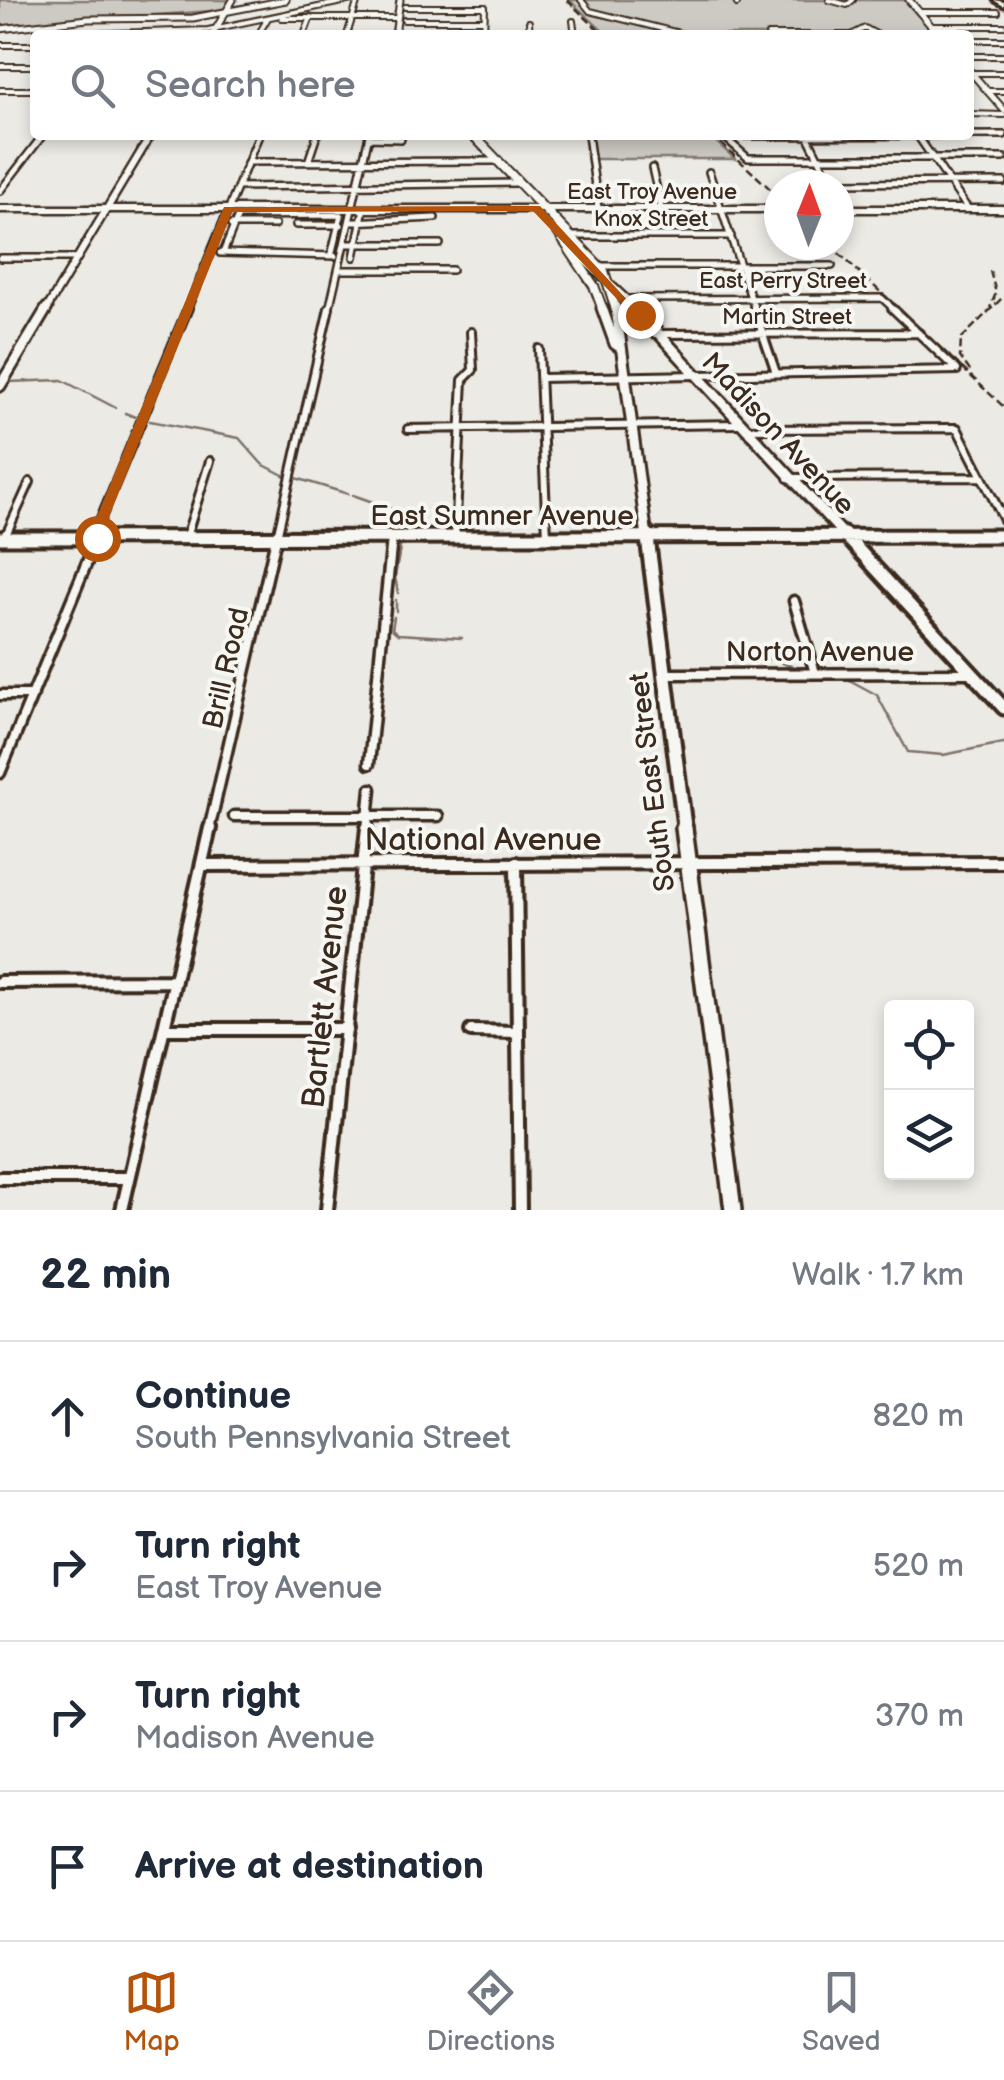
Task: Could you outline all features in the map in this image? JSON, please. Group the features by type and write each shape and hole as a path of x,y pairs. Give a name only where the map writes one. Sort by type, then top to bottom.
{"highway":[{"path":"997,0 1004,4"}],"main road":[{"path":"0,30 286,0"},
{"path":"909,0 935,30"},
{"path":"399,30 404,2"},
{"path":"215,30 227,9"},
{"path":"974,77 1004,112"},
{"path":"0,386 148,140"},
{"name":"Madison Avenue","path":"478,140 1004,708"},
{"name":"East Troy Avenue","path":"0,209 764,209"},
{"path":"854,209 1004,209"},
{"name":"Madison Avenue","path":"569,240 604,272"},
{"name":"South East Street","path":"569,240 594,285 615,344 621,348 627,378 733,1210"},
{"name":"South East Street","path":"604,272 625,344 621,348"},
{"name":"East Sumner Avenue","path":"2,538 1004,536"}],"street":[{"path":"215,30 355,0 349,30"},
{"path":"581,0 590,12 666,30"},
{"path":"829,0 846,5 853,0"},
{"path":"404,2 485,7 484,30"},
{"path":"306,30 314,8"},
{"path":"919,12 998,12"},
{"path":"266,18 484,20"},
{"path":"260,30 266,18"},
{"path":"439,30 441,20"},
{"path":"529,22 530,30"},
{"path":"573,22 574,30"},
{"path":"931,26 1004,26"},
{"path":"974,40 1004,40"},
{"path":"0,45 30,44"},
{"path":"974,56 1004,56"},
{"path":"0,66 30,66"},
{"path":"974,74 1004,73"},
{"path":"0,90 30,90"},
{"path":"988,91 1004,91"},
{"path":"974,114 1004,112"},
{"path":"974,135 1004,135"},
{"path":"0,190 39,140"},
{"path":"0,773 258,140"},
{"path":"308,162 315,140"},
{"name":"Brill Road","path":"122,1210 279,538 339,270 337,256 344,244 368,140"},
{"path":"589,140 598,208"},
{"path":"728,140 748,158 1004,158"},
{"path":"810,140 825,170"},
{"path":"920,140 968,209"},
{"path":"248,162 497,161"},
{"path":"652,168 661,208"},
{"path":"710,172 776,373"},
{"path":"854,184 1004,182"},
{"path":"238,186 517,183"},
{"path":"354,257 363,213"},
{"path":"210,252 337,256 346,224 341,216 238,216 223,252"},
{"path":"296,225 435,218"},
{"path":"222,225 276,225"},
{"name":"Knox Street","path":"569,240 731,236"},
{"path":"344,244 440,244"},
{"path":"0,258 76,258"},
{"path":"604,272 832,266"},
{"path":"339,270 452,270"},
{"name":"East Perry Street","path":"625,298 882,298 919,333"},
{"path":"455,538 462,380 473,370 472,332"},
{"path":"542,378 956,371 919,333"},
{"name":"Martin Street","path":"656,334 919,333"},
{"path":"539,349 547,538"},
{"path":"408,429 957,428 1004,520"},
{"path":"186,538 210,461"},
{"path":"788,478 982,477"},
{"path":"2,538 30,482"},
{"path":"369,764 392,538"},
{"path":"794,601 815,674"},
{"name":"Norton Avenue","path":"666,674 974,673"},
{"path":"0,695 32,694"},
{"name":"Bartlett Avenue","path":"327,1210 371,789"},
{"path":"234,816 438,816"},
{"name":"National Avenue","path":"203,865 1004,862"},
{"path":"516,863 520,1210"},
{"path":"0,982 175,982"},
{"path":"164,1029 347,1029"},
{"path":"471,1031 517,1032"},
{"path":"0,1178 129,1178"}],"shaded area":[{"path":"0,0 230,0 224,10 0,27"},
{"path":"569,0 904,0 931,30 602,30"},
{"path":"592,140 714,140 735,159 594,159"}],"waterway":[{"path":"8,382 62,380 116,408"},
{"path":"125,413 135,417"},
{"path":"150,421 239,438 262,464 287,477"},
{"path":"296,478 348,494"},
{"path":"353,495 390,508"},
{"path":"394,512 401,534"},
{"path":"398,593 395,577 401,542"},
{"path":"396,600 396,611"},
{"path":"394,617 392,629 398,634 462,638"},
{"path":"757,655 791,666"},
{"path":"818,667 839,670"},
{"path":"842,676 877,695 908,752 943,755 1004,743"}],"railway":[{"path":"567,0 599,30"},
{"path":"717,140 764,183"},
{"path":"846,260 1004,407"},
{"path":"990,271 996,293 990,308"},
{"path":"970,371 960,357 961,339 1004,296"}],"route":[{"path":"97,538 93,538 228,209 536,208 640,315"}]}
